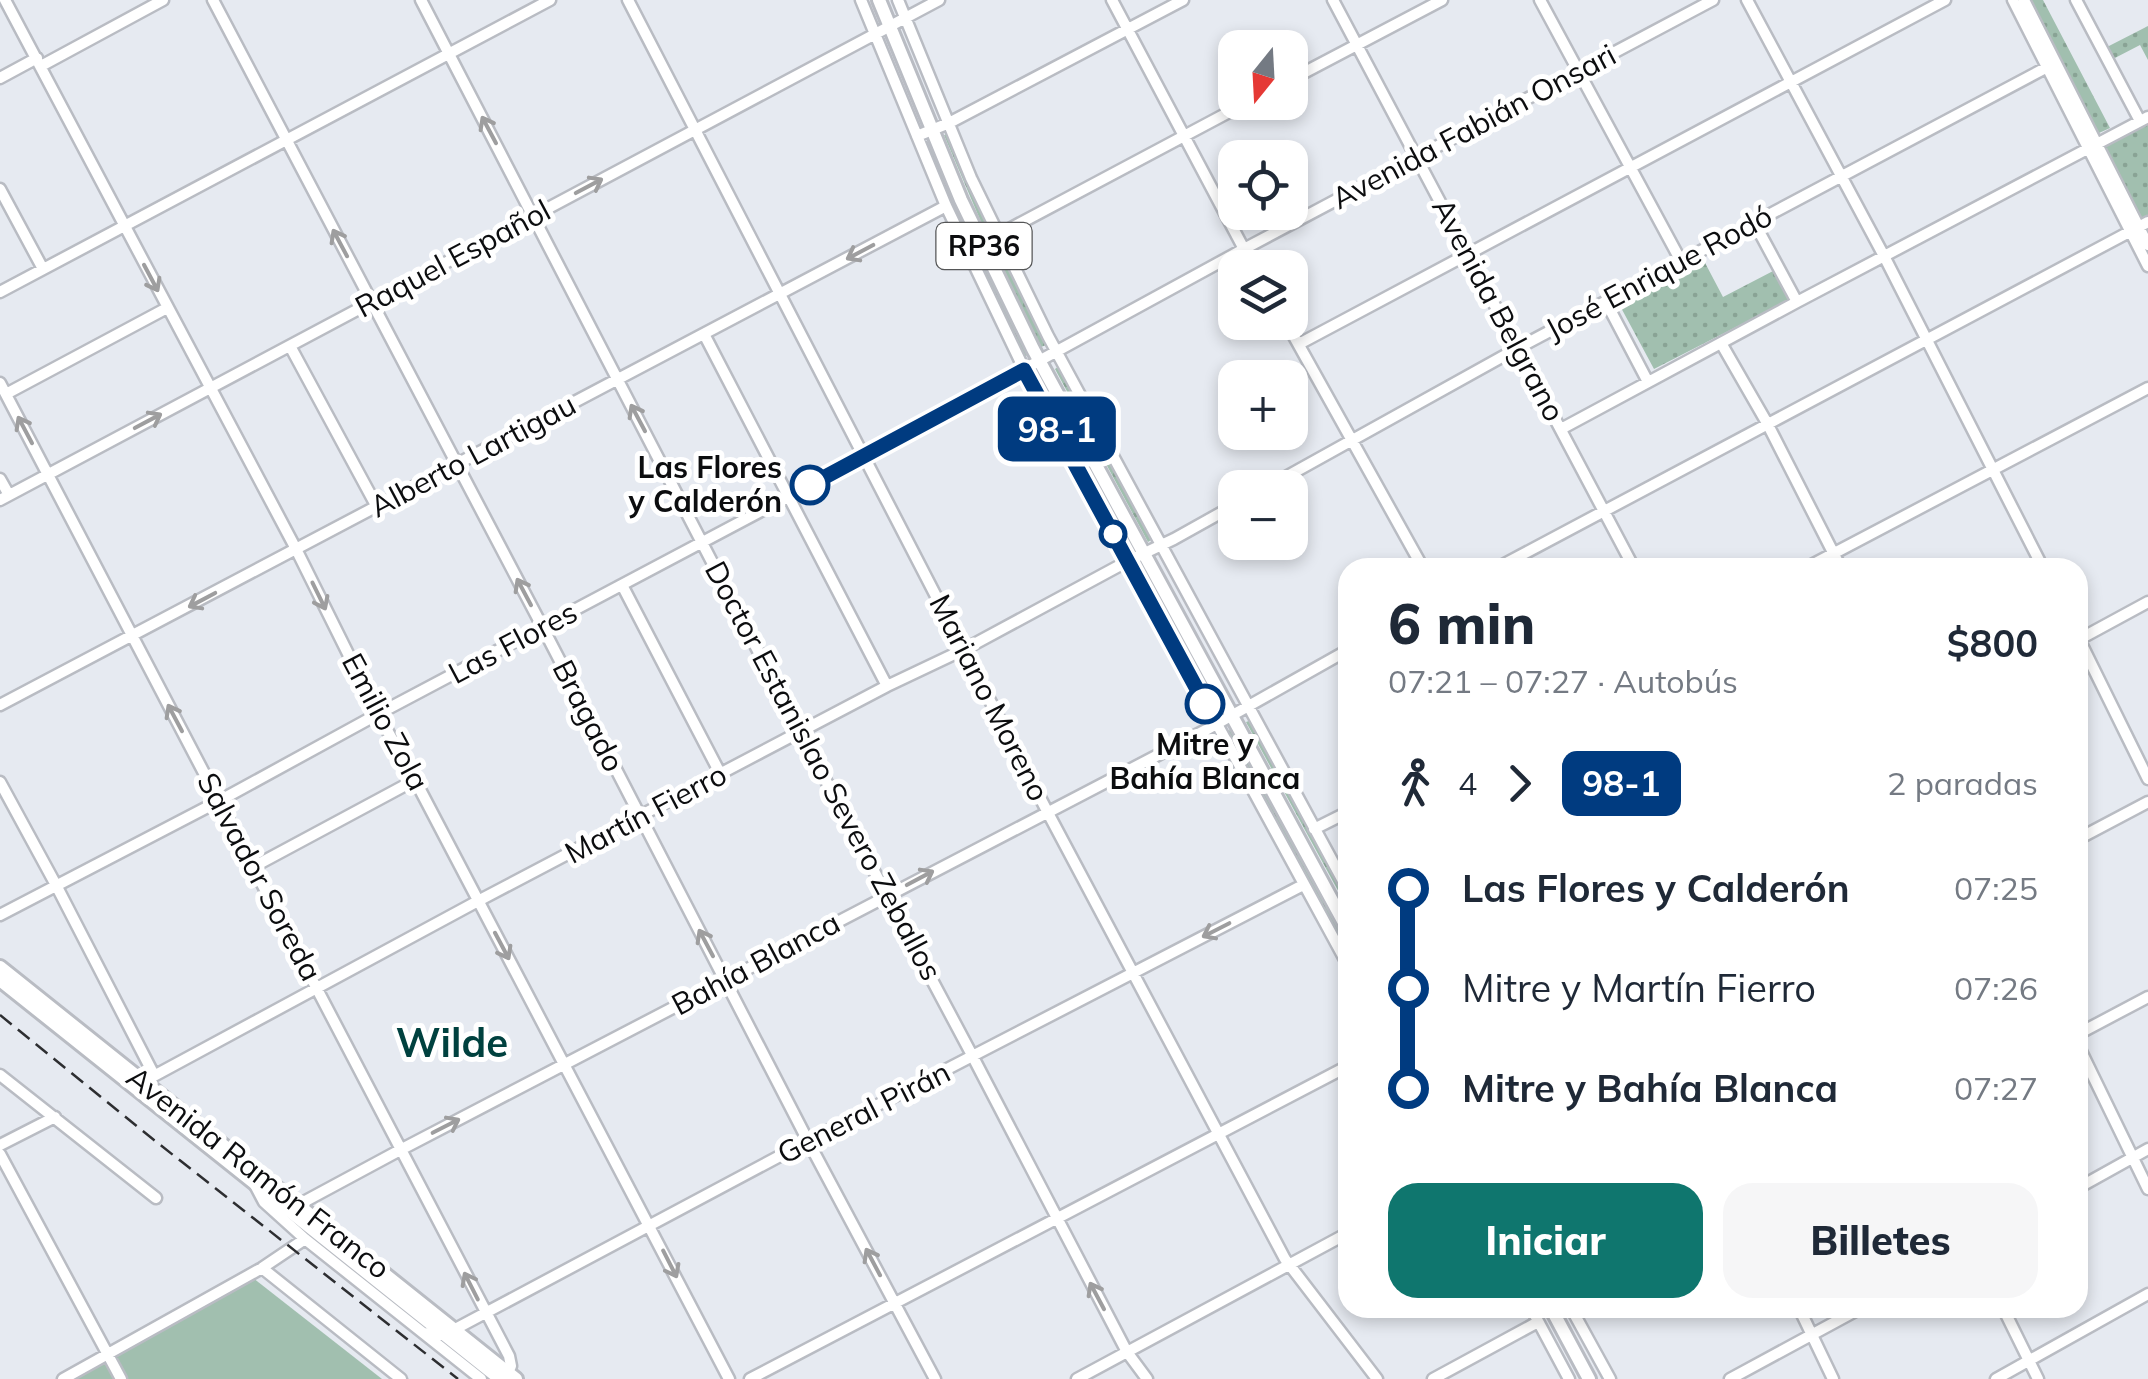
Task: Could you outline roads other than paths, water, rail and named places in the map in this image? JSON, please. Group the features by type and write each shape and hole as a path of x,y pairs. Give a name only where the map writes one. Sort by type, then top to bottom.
{"main road":[{"name":"RP36","path":"878,0 962,200 1040,361 1338,912"},
{"name":"Avenida Ramón Franco","path":"0,967 449,1332"},
{"name":"Avenida Ramón Franco","path":"0,980 144,1082 253,1181 507,1378"},
{"path":"1556,1318 1589,1379"}],"street":[{"name":"Emilio Zola","path":"5,0 729,1379"},
{"path":"0,78 164,0"},
{"name":"Bragado","path":"213,0 935,1379"},
{"name":"Doctor Estanislao Severo Zeballos","path":"421,0 886,896 974,1056 1127,1352 1147,1379"},
{"path":"0,292 550,0"},
{"name":"Mariano Moreno","path":"628,0 1048,811 1289,1265 1377,1379"},
{"path":"861,0 946,206 1024,370 1338,947"},
{"path":"898,0 971,178 1056,352 1338,872"},
{"name":"Raquel Español","path":"4,497 939,0"},
{"path":"1112,0 1244,250"},
{"path":"917,136 949,124 1183,0"},
{"name":"Avenida Belgrano","path":"1333,0 1629,558"},
{"path":"1308,71 1442,0"},
{"path":"1540,0 1682,263"},
{"name":"Avenida Fabián Onsari","path":"1244,250 1713,0"},
{"path":"1747,0 1927,338 2038,558"},
{"path":"1298,344 1945,0"},
{"path":"2013,0 2148,245"},
{"path":"2024,0 2051,65"},
{"path":"1562,429 2144,120 2076,0"},
{"name":"José Enrique Rodó","path":"1297,470 2051,65"},
{"path":"998,235 1218,118"},
{"path":"0,189 43,269"},
{"name":"Alberto Lartigau","path":"0,705 946,206"},
{"path":"1755,224 1797,302"},
{"path":"2139,226 2148,266"},
{"path":"1516,558 2139,226"},
{"name":"Avenida Fabián Onsari","path":"1024,370 1218,264"},
{"path":"1606,302 1648,382"},
{"path":"3,389 167,308"},
{"path":"704,334 887,686"},
{"path":"1296,340 1417,558"},
{"path":"1721,343 1836,558"},
{"path":"290,346 377,507"},
{"name":"Las Flores","path":"0,916 1024,370"},
{"path":"1823,558 2148,388"},
{"name":"Salvador Soreda","path":"3,389 509,1356 507,1378"},
{"path":"0,479 4,497"},
{"path":"1161,546 1218,514"},
{"name":"Martín Fierro","path":"144,1082 478,901 1161,546"},
{"path":"622,586 721,775"},
{"path":"2088,634 2148,602"},
{"name":"Bahía Blanca","path":"298,1206 1216,725 1338,656"},
{"path":"2088,659 2148,778"},
{"path":"253,867 415,780"},
{"path":"0,782 56,885 144,1082"},
{"path":"2088,834 2148,802"},
{"path":"1314,830 1338,817"},
{"name":"General Pirán","path":"449,1332 1303,885"},
{"path":"2088,1029 2148,997"},
{"path":"2088,1066 2148,1189"},
{"path":"750,1379 1338,1071"},
{"path":"0,1074 156,1198"},
{"path":"0,1145 55,1117"},
{"path":"2088,1183 2148,1150"},
{"path":"0,1154 121,1379"},
{"path":"253,1181 264,1202 305,1239 480,1379"},
{"path":"1078,1379 1338,1238"},
{"path":"63,1379 262,1268 305,1239"},
{"path":"262,1268 401,1379"},
{"path":"1996,1379 2148,1294"},
{"path":"1536,1318 1569,1379"},
{"path":"1576,1318 1610,1379"},
{"path":"1803,1318 1833,1379"},
{"path":"1730,1379 1843,1318"},
{"path":"2008,1318 2038,1379"},
{"path":"1433,1379 1538,1322"},
{"path":"424,1333 449,1332"}],"railway":[{"path":"0,1015 458,1379"}],"place":[{"name":"Las Flores y Calderón","path":"810,485"},
{"name":"Mitre y Bahía Blanca","path":"1205,704"}],"district":[{"name":"Wilde","path":"452,1043"}]}
